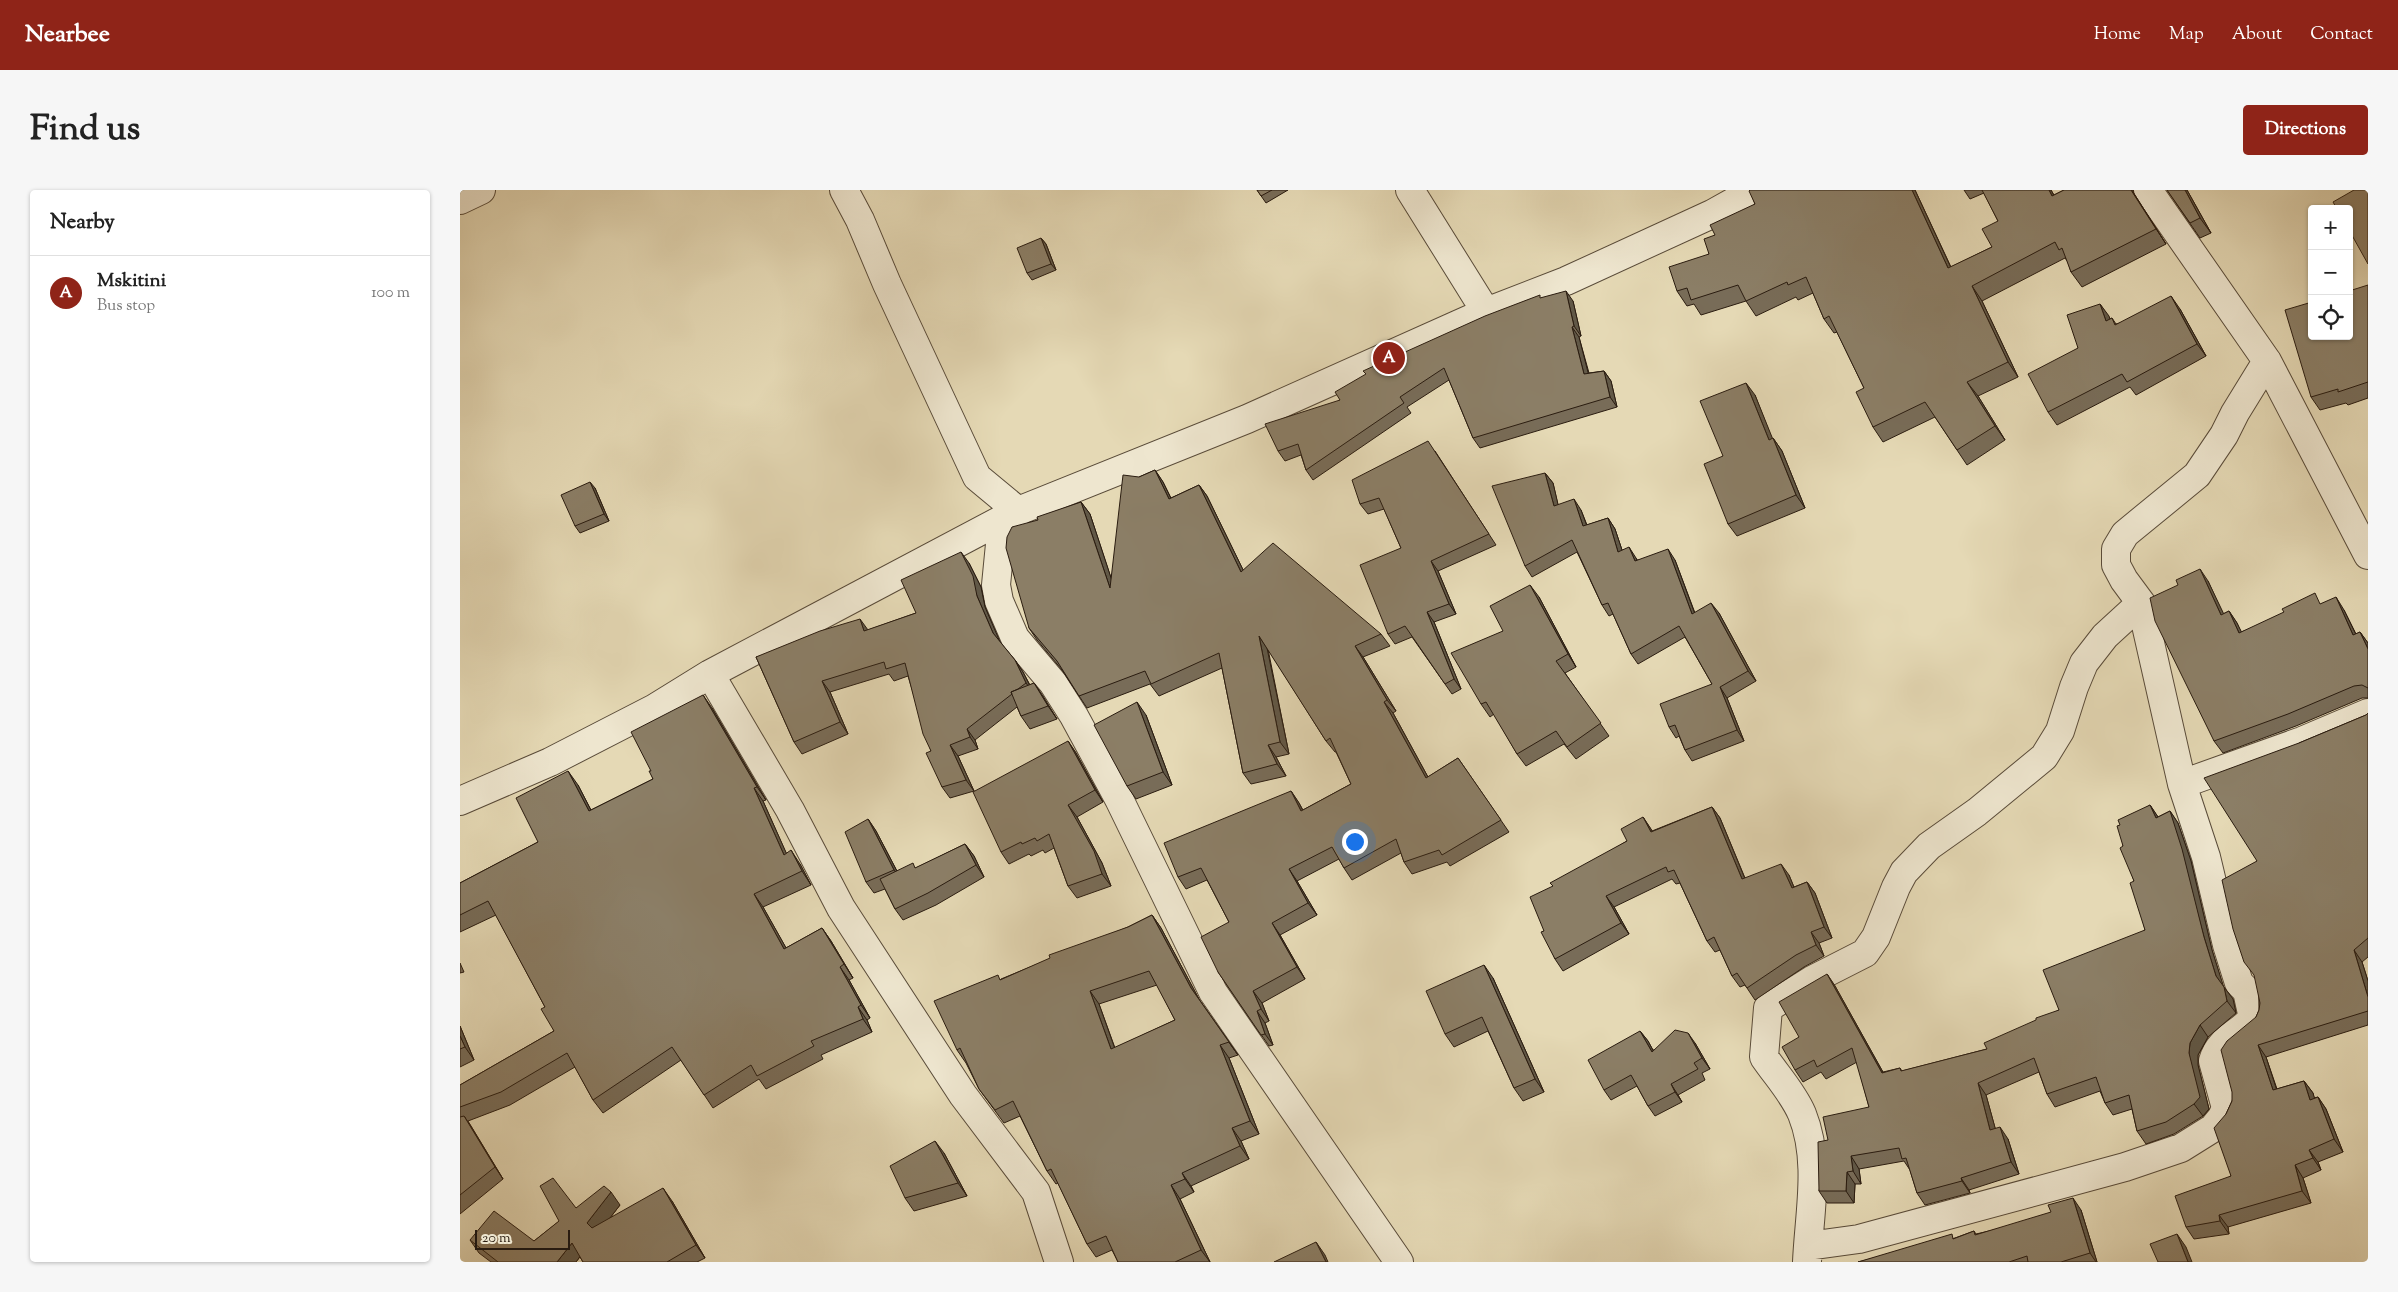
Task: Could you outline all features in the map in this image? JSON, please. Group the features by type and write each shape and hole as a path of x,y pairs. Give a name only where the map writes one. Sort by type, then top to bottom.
{"street":[{"path":"460,200 481,190"},
{"path":"844,190 860,220 887,284 977,478 1018,511"},
{"path":"1410,190 1486,312"},
{"path":"460,800 558,758 655,708 710,674 1018,511 1247,419 1486,312 1566,280 1712,214 1755,190"},
{"path":"2148,190 2267,362 2368,555"},
{"path":"2141,603 2109,631 2084,663 2060,731 2044,757 1977,812 1929,846 1904,872 1876,937 1865,953 1812,980 1768,1008 1764,1057 1794,1098 1802,1116 1810,1146 1813,1176 1807,1254 2125,1167 2181,1148 2213,1128 2222,1117 2226,1108 2213,1061 2215,1054 2226,1039 2253,1018 2248,991 2239,983 2227,945 2206,857 2182,784 2141,603 2124,580 2116,565 2115,556 2120,541 2140,520 2168,501 2198,475 2224,435 2234,413 2267,362"},
{"path":"1018,511 1000,544 996,585 999,601 1015,638 1053,683 1074,716 1119,800 1213,992 1399,1262"},
{"path":"710,674 790,810 841,908 963,1095 1036,1192 1059,1262"},
{"path":"2182,784 2302,741 2368,713"}],"building":[{"path":"1257,190 1272,190 1261,196"},
{"path":"1750,190 1912,190 1948,268 1992,247 1982,229 1998,221 1982,190 2049,190 2052,196 2064,190 2131,190 2156,229 2071,272 2062,248 2059,250 2055,242 1972,286 2008,362 1967,382 1995,426 1957,450 1925,402 1873,427 1856,392 1864,388 1829,316 1824,319 1806,277 1788,285 1787,282 1746,301 1738,285 1691,300 1687,288 1677,291 1669,267 1709,254 1704,239 1715,235 1710,225 1755,204"},
{"path":"2167,190 2185,190 2200,218 2190,223"},
{"path":"2354,190 2368,190 2368,264 2353,237 2353,205 2335,205 2333,202"},
{"path":"1041,238 1051,264 1027,273 1017,248"},
{"path":"2368,285 2368,382 2338,392 2338,389 2311,397 2285,310 2308,303 2308,340 2353,340 2353,290"},
{"path":"1566,291 1574,326 1572,327 1584,374 1604,371 1610,397 1473,438 1444,368 1400,397 1404,403 1306,470 1298,444 1278,451 1265,424 1340,400 1335,392 1366,374 1363,371 1485,316 1540,295 1540,298"},
{"path":"2171,296 2197,344 2127,382 2122,374 2048,412 2028,374 2078,348 2067,315 2100,304 2106,321 2112,318 2115,325"},
{"path":"1746,383 1769,440 1773,438 1796,495 1728,524 1704,464 1723,456 1700,401"},
{"path":"1428,441 1489,534 1431,561 1449,604 1427,612 1454,679 1445,684 1405,626 1388,634 1360,565 1401,548 1379,498 1360,504 1352,480"},
{"path":"1155,470 1169,499 1199,485 1241,572 1273,543 1381,634 1355,646 1387,700 1384,702 1426,778 1458,758 1501,820 1442,855 1439,850 1404,862 1396,839 1344,868 1332,847 1289,869 1308,903 1272,923 1297,967 1253,991 1261,1009 1257,1011 1265,1034 1261,1035 1218,972 1201,937 1229,922 1201,868 1178,877 1164,843 1291,791 1301,811 1351,784 1330,738 1326,741 1259,636 1280,742 1268,745 1277,764 1243,773 1219,653 1151,684 1145,671 1079,696 1057,661 1029,628 1006,548 1007,537 1012,527 1038,520 1037,517 1081,502 1110,588 1123,475 1139,477"},
{"path":"1545,473 1554,506 1574,499 1583,526 1608,518 1618,552 1629,547 1635,561 1668,549 1692,614 1711,603 1748,671 1720,687 1737,730 1685,750 1675,725 1669,727 1660,704 1712,684 1679,626 1631,654 1608,603 1602,605 1572,540 1525,566 1492,486"},
{"path":"590,482 604,514 575,526 561,495"},
{"path":"961,552 973,576 977,596 993,633 1015,660 1026,683 1011,692 1012,694 967,729 970,737 950,745 966,780 942,787 926,753 931,751 923,734 905,663 886,669 884,662 822,681 840,722 794,742 756,657 820,631 860,619 864,631 916,613 901,580"},
{"path":"2200,569 2221,615 2229,611 2239,633 2284,612 2282,609 2315,593 2320,604 2336,597 2353,635 2360,632 2368,649 2368,688 2362,685 2354,686 2288,714 2214,741 2155,621 2150,598 2178,585 2176,580"},
{"path":"1530,585 1568,654 1556,661 1601,723 1567,747 1556,731 1517,754 1486,702 1481,704 1451,653 1503,631 1490,606"},
{"path":"1034,683 1048,706 1021,716 1011,692"},
{"path":"703,695 757,787 754,788 784,855 791,850 802,871 754,894 784,949 822,928 844,964 840,967 861,1005 858,1007 863,1019 811,1041 814,1046 757,1076 751,1065 704,1095 672,1047 593,1100 567,1053 501,1092 460,1107 460,1085 554,1031 541,1009 545,1007 488,901 460,915 460,883 538,842 516,798 568,771 589,811 653,779 649,771 651,771 631,732"},
{"path":"1137,702 1163,772 1127,786 1094,725"},
{"path":"2368,713 2368,938 2354,950 2368,997 2368,1011 2258,1045 2273,1090 2304,1081 2310,1100 2318,1097 2334,1139 2309,1150 2313,1158 2295,1165 2302,1191 2219,1215 2220,1221 2186,1227 2175,1196 2231,1176 2214,1128 2226,1114 2232,1101 2232,1092 2221,1050 2227,1041 2256,1017 2260,1003 2254,975 2244,962 2233,929 2222,880 2257,861 2204,778 2299,743"},
{"path":"1068,741 1095,790 1068,805 1094,851 1102,874 1068,886 1049,834 1037,841 1035,838 1022,844 1021,842 1001,852 973,792"},
{"path":"2150,805 2156,818 2170,811 2182,849 2204,937 2216,976 2224,987 2227,1001 2200,1025 2190,1043 2189,1053 2200,1097 2194,1104 2166,1122 2137,1131 2129,1095 2105,1103 2096,1077 2047,1094 2034,1058 1978,1083 1990,1130 2000,1127 2011,1162 1961,1178 1962,1181 1917,1193 1906,1158 1902,1159 1899,1148 1851,1156 1853,1171 1847,1172 1846,1191 1819,1191 1818,1142 1828,1140 1823,1117 1869,1107 1852,1048 1817,1067 1814,1060 1795,1070 1782,1047 1799,1037 1779,1002 1827,974 1882,1073 1900,1068 1901,1071 1987,1049 1984,1043 2036,1020 2036,1018 2059,1010 2043,970 2145,930 2130,883 2134,881 2120,848 2123,846 2117,826 2120,825 2118,820"},
{"path":"1712,807 1742,879 1781,864 1792,888 1807,882 1824,927 1811,932 1816,945 1796,955 1747,988 1737,973 1732,976 1714,937 1707,941 1674,870 1668,872 1666,867 1606,896 1621,923 1555,959 1541,932 1544,931 1530,897 1553,886 1550,883 1627,841 1621,829 1643,817 1651,832"},
{"path":"868,819 894,870 866,882 845,832"},
{"path":"965,844 976,865 928,893 895,909 880,879 913,863 915,868"},
{"path":"1152,915 1191,988 1229,1042 1220,1045 1250,1121 1232,1128 1240,1146 1182,1173 1185,1179 1171,1185 1201,1250 1175,1262 1118,1262 1106,1236 1087,1244 1051,1169 1047,1171 1013,1101 995,1110 979,1089 960,1048 957,1050 934,1001 998,975 1000,980 1050,958 1049,955 1128,927","holes":["1149,971 1175,1020 1111,1049 1090,991"]},
{"path":"1484,965 1535,1079 1514,1088 1482,1017 1445,1034 1426,991"},
{"path":"1675,1030 1688,1033 1702,1058 1694,1063 1698,1069 1671,1084 1675,1092 1648,1106 1631,1075 1604,1090 1588,1060 1640,1031 1652,1052"},
{"path":"460,1036 465,1047 460,1049"},
{"path":"464,1116 495,1167 460,1195 460,1117"},
{"path":"935,1141 958,1183 905,1198 890,1166"},
{"path":"553,1178 576,1208 604,1186 611,1192 587,1223 592,1228 663,1188 696,1245 667,1262 583,1262 572,1243 557,1262 498,1262 470,1240 494,1211 534,1241 559,1221 540,1186"},
{"path":"2073,1198 2090,1253 2061,1262 2028,1262 2027,1256 2009,1262 1858,1262 1952,1234 1953,1239 1974,1231 1975,1235 2051,1212 2048,1205"},
{"path":"2177,1234 2188,1262 2158,1262 2150,1244"},
{"path":"1316,1242 1326,1262 1274,1262"}],"place":[{"name":"Mskitini","path":"1389,358"}]}
